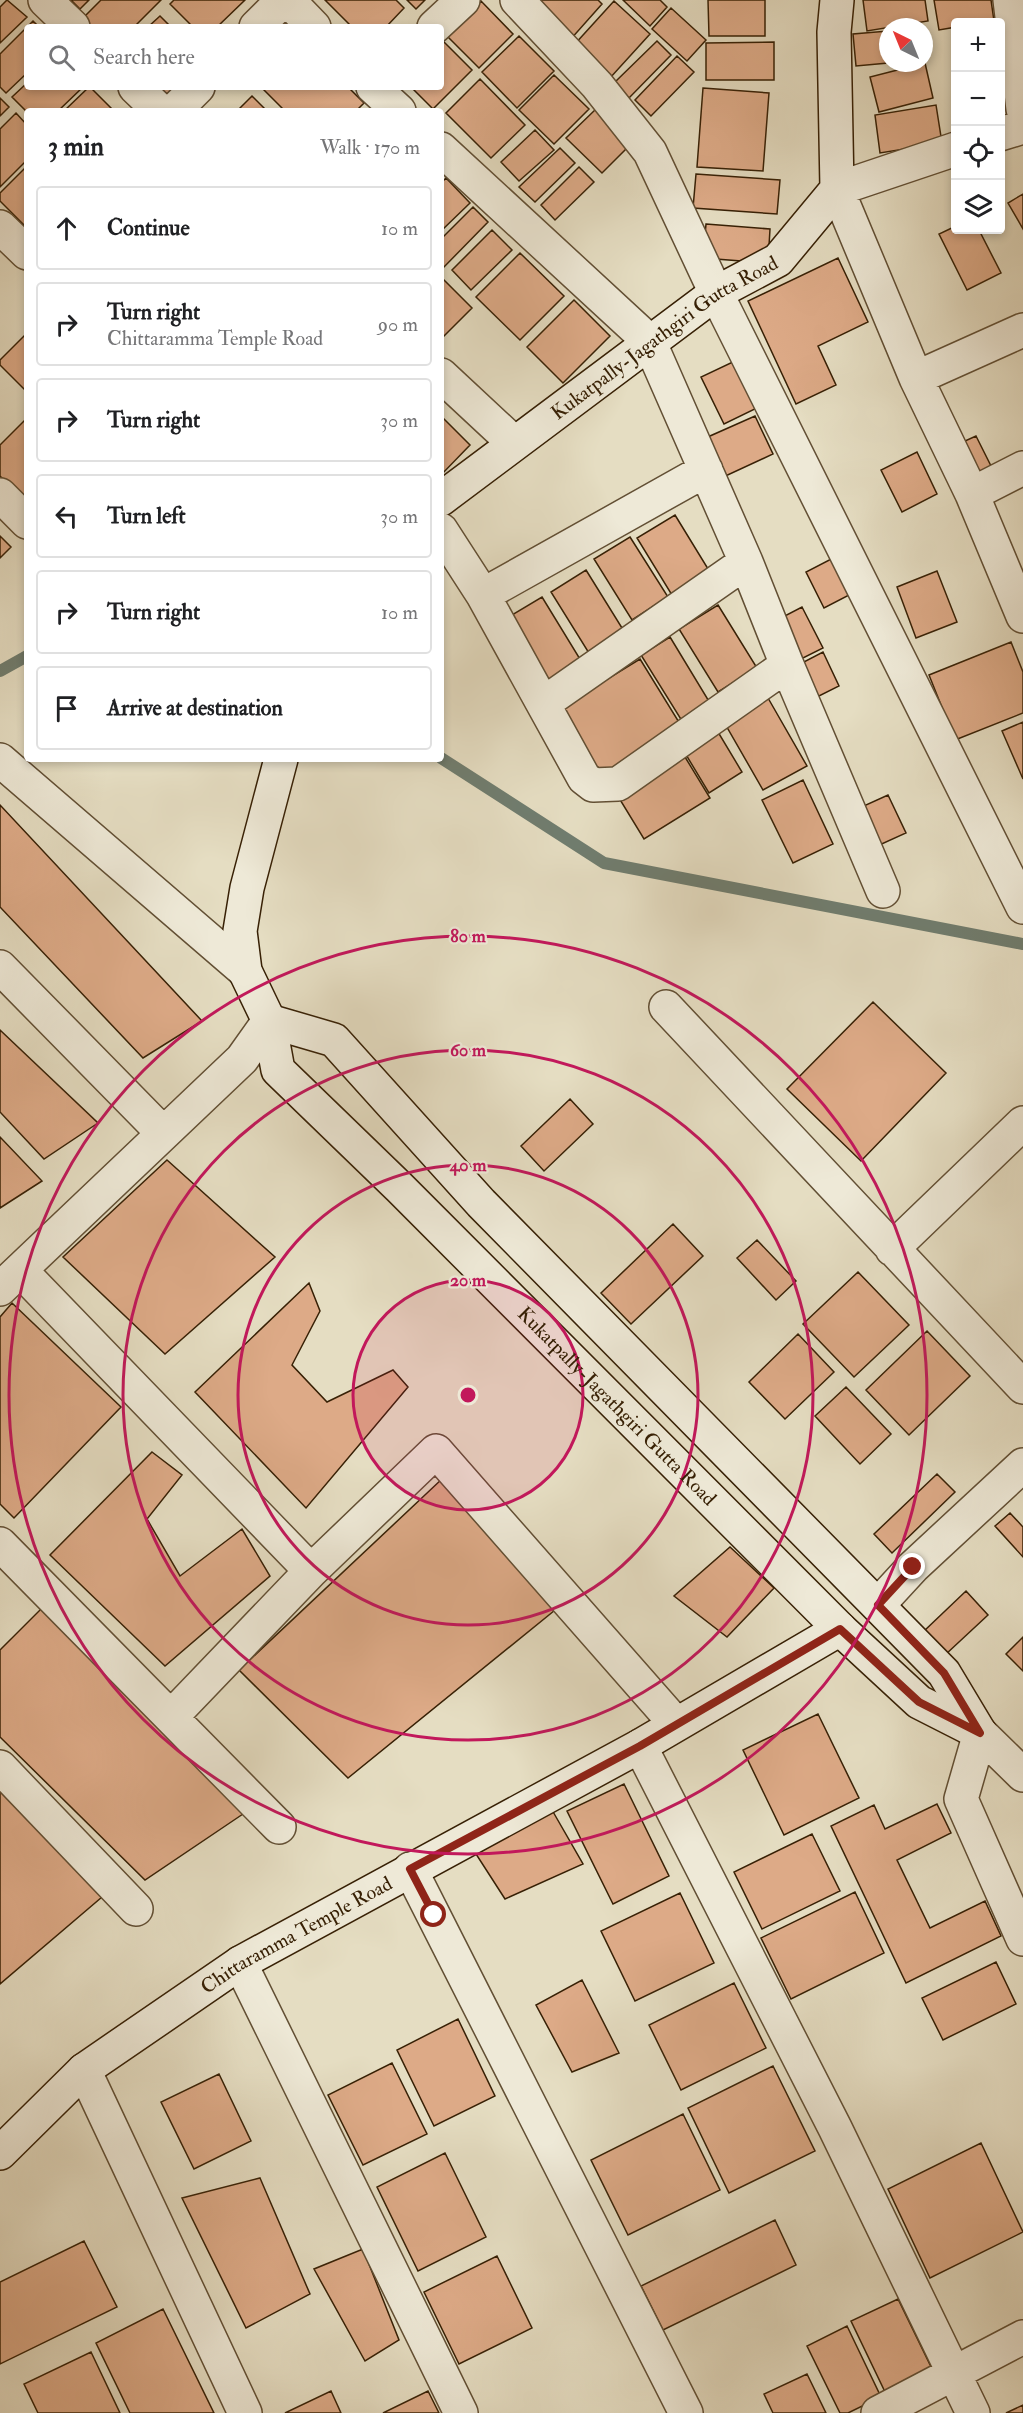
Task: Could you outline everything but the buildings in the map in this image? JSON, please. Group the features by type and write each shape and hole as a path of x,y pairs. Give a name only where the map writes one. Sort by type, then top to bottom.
{"street":[{"path":"45,0 70,24"},
{"path":"259,24 283,0"},
{"path":"288,0 311,24"},
{"path":"437,24 463,0"},
{"path":"516,0 597,85 650,152 716,293 1023,907"},
{"path":"837,0 834,32 837,189 916,378 972,494 1022,613"},
{"path":"1010,0 1023,109"},
{"path":"138,90 157,108"},
{"path":"177,108 195,90"},
{"path":"376,90 396,108"},
{"path":"1005,132 1023,127"},
{"path":"837,189 951,151"},
{"path":"444,152 649,341 746,562 883,891"},
{"name":"Kukatpally-Jagathgiri Gutta Road","path":"444,497 716,293 778,260 837,189"},
{"path":"0,226 24,250"},
{"path":"916,378 1023,330"},
{"path":"444,378 514,443"},
{"path":"972,494 1023,468"},
{"path":"483,595 706,470"},
{"path":"0,495 24,519"},
{"path":"444,535 483,595 584,778 593,785 618,784 787,665"},
{"path":"544,703 746,562"},
{"path":"0,760 245,971"},
{"name":"Kukatpally-Jagathgiri Gutta Road","path":"278,771 247,888 240,931 245,971 269,1021 278,1070 400,1188 840,1629 919,1702 980,1733"},
{"path":"0,967 163,1133"},
{"path":"666,1007 1023,1387"},
{"path":"269,1021 242,1059 10,1280 311,1571"},
{"name":"Kukatpally-Jagathgiri Gutta Road","path":"269,1021 334,1040 481,1203 944,1673 980,1733 1023,1775"},
{"path":"892,1248 1023,1123"},
{"path":"172,1716 311,1571 436,1450 676,1724"},
{"path":"878,1605 913,1567 1023,1465"},
{"path":"0,1544 279,1827"},
{"name":"Chittaramma Temple Road","path":"0,2152 84,2070 240,1963 640,1746 840,1629"},
{"path":"980,1733 962,1799 1023,1939"},
{"path":"640,1746 835,2128 973,2413"},
{"path":"0,1767 136,1909"},
{"path":"410,1869 686,2413"},
{"path":"240,1963 461,2413"},
{"path":"84,2070 245,2413"},
{"path":"878,2413 1023,2337"}],"waterway":[{"path":"0,671 24,658"},
{"path":"444,760 604,863 1023,944"}],"route":[{"path":"434,1915 410,1869 640,1746 840,1629 919,1702 980,1733 944,1673 878,1605 913,1567"}]}
